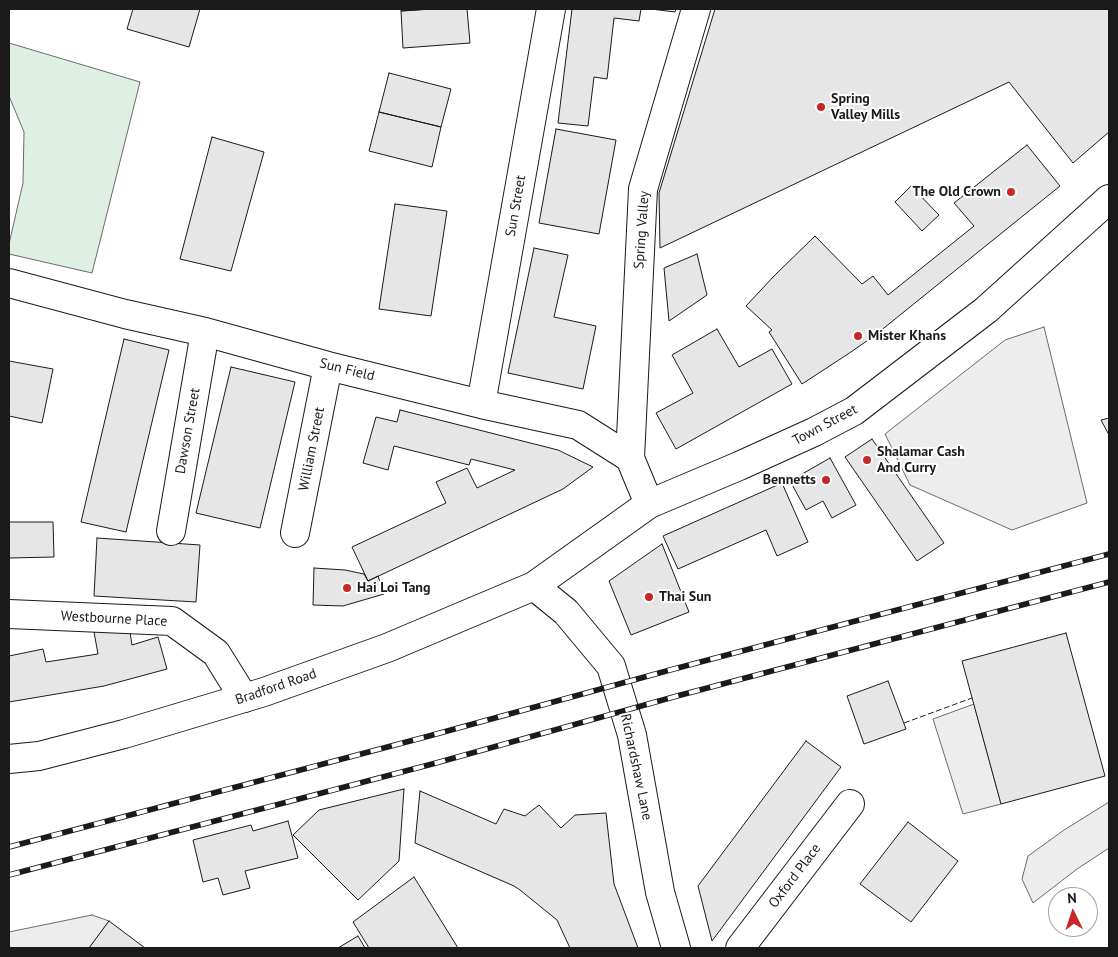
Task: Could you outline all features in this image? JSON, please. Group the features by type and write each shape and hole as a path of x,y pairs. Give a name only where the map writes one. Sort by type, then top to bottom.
{"street":[{"name":"Sun Street","path":"481,404 551,9"},
{"name":"Spring Valley","path":"630,458 644,189 696,9"},
{"name":"Town Street","path":"534,586 649,504 764,455 854,411 986,310 1109,199"},
{"name":"Sun Field","path":"9,283 125,314 205,332 328,366 481,404 578,425 630,458"},
{"name":"Dawson Street","path":"170,531 205,332"},
{"name":"William Street","path":"295,532 328,366"},
{"path":"630,458 649,504"},
{"name":"Bradford Road","path":"9,759 39,756 124,734 264,692 387,648 534,586"},
{"name":"Richardshaw Lane","path":"534,586 566,612 611,666 632,735 660,892 676,948"},
{"name":"Westbourne Place","path":"9,614 172,621 216,653 244,698"},
{"name":"Oxford Place","path":"740,948 850,804"}],"green space":[{"path":"9,43 140,82 92,273 9,254 9,244 23,183 24,132 9,96"}],"shaded area":[{"path":"1044,327 1087,503 1012,530 910,485 885,434 1005,340"},
{"path":"974,704 1001,804 963,814 933,719"},
{"path":"1109,802 1109,848 1054,887 1048,887 1048,891 1033,903 1022,879 1028,856 1064,830"},
{"path":"92,915 109,921 89,948 9,948 9,932"}],"building":[{"path":"133,9 200,9 189,47 127,29"},
{"path":"401,9 431,9 401,11"},
{"path":"467,9 470,43 403,48 401,11"},
{"path":"572,9 641,9 639,21 614,18 607,79 594,77 588,126 558,123"},
{"path":"651,9 676,9 675,12"},
{"name":"Spring Valley Mills","path":"715,9 1109,9 1109,132 1073,163 1009,82 660,248 659,193"},
{"path":"389,73 451,89 441,127 379,112"},
{"path":"379,112 441,127 432,167 369,151"},
{"path":"556,129 616,140 599,234 539,223"},
{"path":"212,137 264,152 231,271 180,259"},
{"path":"1027,145 1060,186 874,336 802,384 769,332 772,330 746,306 774,276 815,236 862,284 873,276 888,295 974,226 954,203"},
{"path":"911,186 939,215 922,231 895,202"},
{"path":"395,204 447,211 431,316 379,309"},
{"path":"534,248 568,255 554,317 596,326 583,389 508,373"},
{"path":"697,254 707,295 669,321 664,268"},
{"path":"717,329 739,367 772,349 792,384 676,449 656,413 693,393 672,355"},
{"path":"124,339 169,350 126,532 81,522"},
{"path":"9,361 53,369 42,423 9,416"},
{"path":"231,367 295,382 260,528 196,513"},
{"path":"400,410 558,450 593,467 563,489 368,581 352,547 446,503 436,482 467,468 477,488 515,470 471,459 469,465 394,446 388,470 363,463 376,417 397,422"},
{"path":"1109,418 1109,435 1101,420"},
{"path":"872,439 944,543 917,561 845,457"},
{"path":"830,458 856,505 832,518 823,501 806,510 790,481"},
{"path":"782,483 808,542 777,556 766,530 678,569 663,536"},
{"path":"9,522 53,522 54,557 9,558"},
{"path":"97,538 200,545 196,602 94,596"},
{"name":"Thai Sun","path":"662,544 689,612 631,635 609,581"},
{"name":"Hai Loi Tang","path":"314,568 345,570 364,574 368,581 378,576 384,594 343,606 313,605"},
{"path":"129,626 132,645 158,637 167,669 104,686 9,702 9,656 43,649 46,662 98,654 94,632"},
{"path":"1066,633 1105,776 1001,804 962,661"},
{"path":"888,681 906,729 864,744 847,696"},
{"path":"806,741 841,767 712,941 698,886"},
{"path":"404,789 399,861 358,900 293,835 319,810"},
{"path":"420,791 496,824 504,809 525,816 539,805 561,828 575,815 606,813 614,884 638,948 570,948 557,920 520,890 415,843"},
{"path":"288,821 298,858 245,871 250,888 223,895 218,878 203,882 193,840 251,825 253,831"},
{"path":"908,822 958,861 911,922 860,884"},
{"path":"414,877 458,948 369,948 353,922"},
{"path":"109,921 145,948 89,948"},
{"path":"358,936 365,948 338,948"}],"railway":[{"path":"9,847 1109,554"},
{"path":"9,875 436,763 677,696 1109,582"}],"fence":[{"path":"904,723 972,698"}],"place":[{"name":"Spring Valley Mills","path":"821,107"},
{"name":"The Old Crown","path":"1011,192"},
{"name":"Mister Khans","path":"858,336"},
{"name":"Shalamar Cash And Curry","path":"867,460"},
{"name":"Bennetts","path":"826,480"},
{"name":"Hai Loi Tang","path":"347,588"},
{"name":"Thai Sun","path":"649,597"}]}
